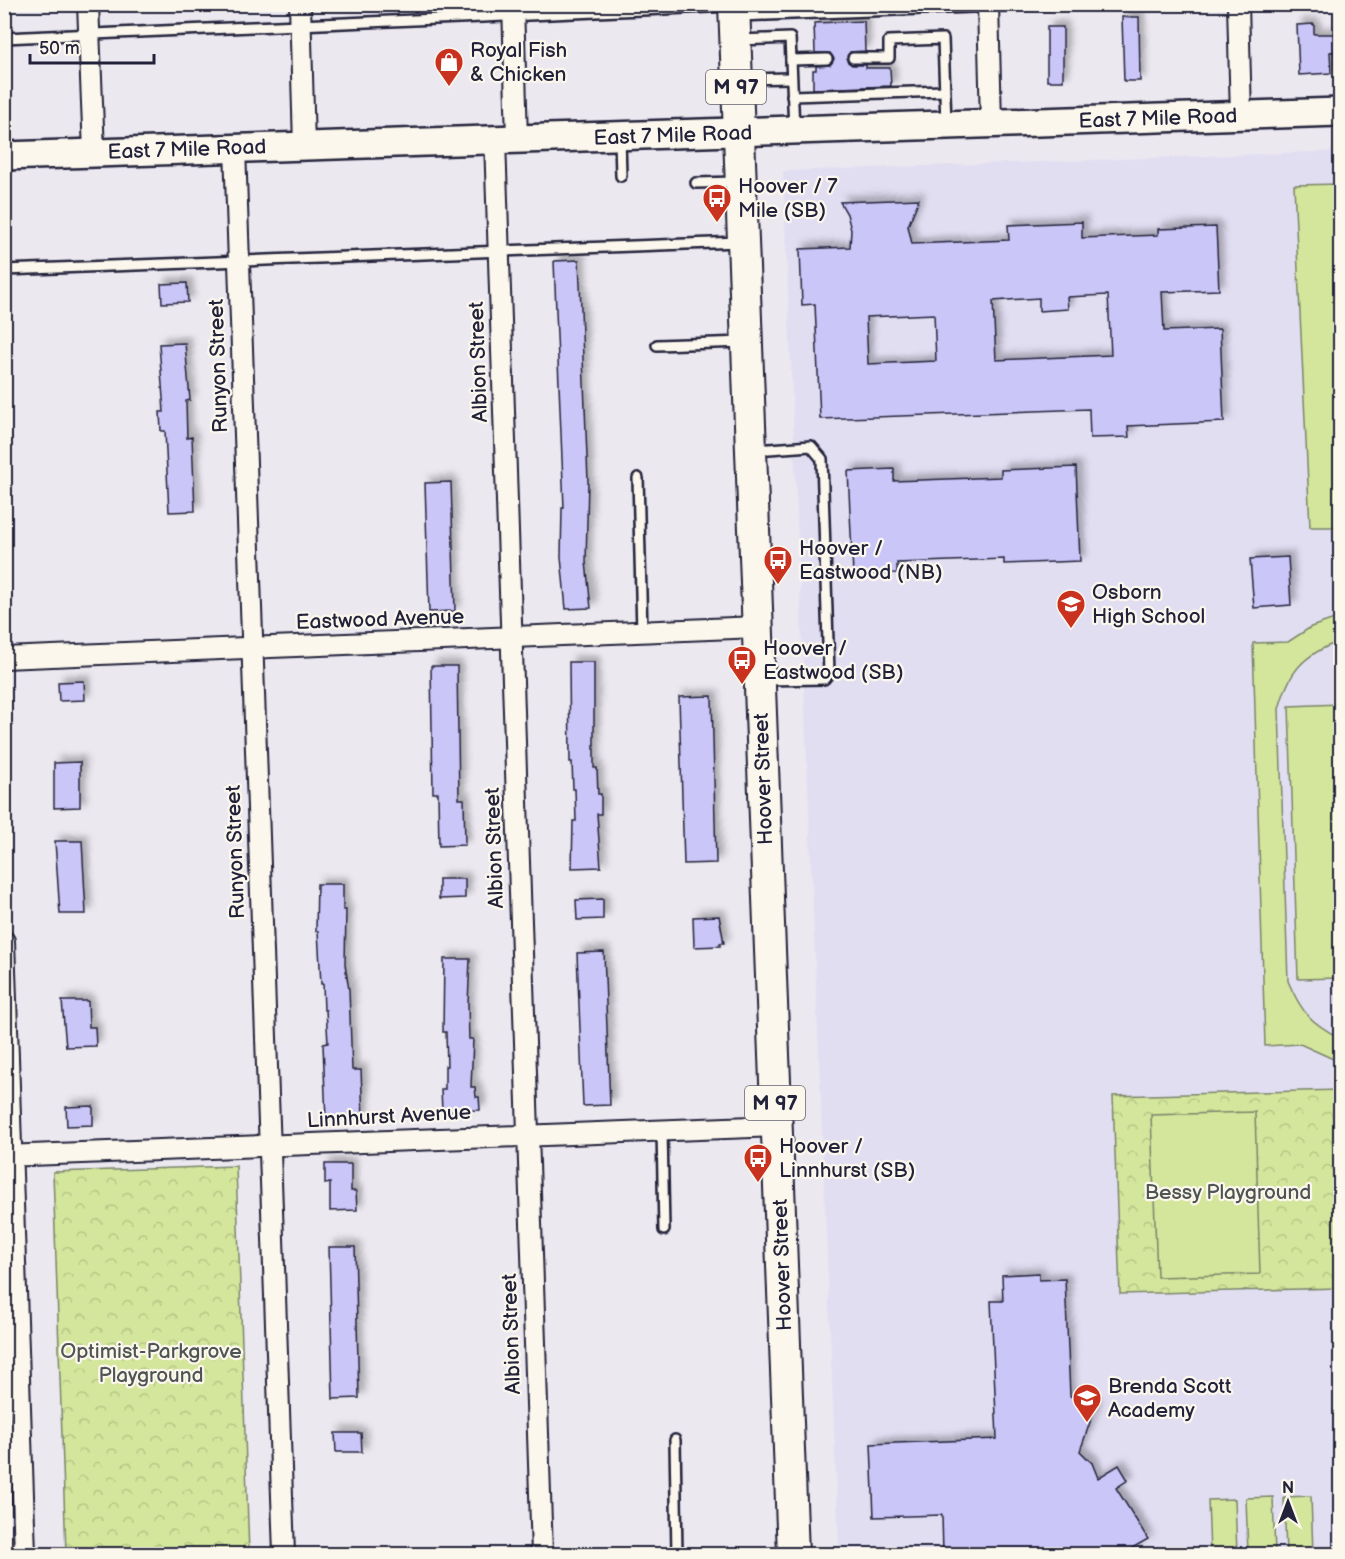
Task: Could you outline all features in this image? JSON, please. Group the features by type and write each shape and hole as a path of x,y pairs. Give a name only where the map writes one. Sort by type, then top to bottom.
{"main road":[{"name":"Hoover Street","path":"734,17 793,1554"}],"street":[{"path":"88,4 94,152"},
{"path":"300,4 304,146"},
{"path":"1238,4 1241,116"},
{"path":"988,6 991,123"},
{"name":"Albion Street","path":"513,11 498,250 542,1554"},
{"name":"East 7 Mile Road","path":"4,156 1341,112"},
{"name":"Runyon Street","path":"235,148 284,1554"},
{"name":"Eastwood Avenue","path":"4,658 758,627"},
{"path":"4,941 8,1155 26,1554"},
{"name":"Linnhurst Avenue","path":"8,1155 776,1126"}],"lane":[{"path":"4,38 301,26 513,11 734,17 1049,4"},
{"path":"734,17 790,38 794,131"},
{"path":"853,58 865,63 882,63 890,58 889,41 943,39 946,125"},
{"path":"791,60 822,59 818,70"},
{"path":"736,80 791,78"},
{"path":"792,96 847,92 944,91"},
{"path":"620,136 621,176"},
{"path":"696,183 739,182"},
{"path":"4,270 742,242"},
{"path":"657,345 746,342"},
{"path":"750,450 811,446 822,459 829,673 824,679 760,680"},
{"path":"638,478 642,632"},
{"path":"662,1130 664,1230"},
{"path":"675,1440 677,1554"}],"shaded area":[{"name":"Osborn High School","path":"1340,151 1340,1090 1113,1097 1120,1294 1340,1288 1340,1554 839,1554 783,171"}],"green space":[{"path":"1340,184 1340,527 1310,527 1294,185"},
{"path":"1340,617 1340,641 1316,652 1299,666 1288,684 1279,709 1288,981 1308,1016 1340,1038 1340,1062 1300,1044 1265,1046 1253,643 1288,642 1311,627"},
{"path":"1340,704 1340,978 1298,979 1289,706"},
{"name":"Bessy Playground","path":"1340,1090 1340,1288 1120,1294 1113,1096"},
{"path":"1255,1112 1260,1274 1157,1277 1151,1115"},
{"name":"Optimist-Parkgrove Playground","path":"236,1166 249,1554 66,1554 53,1172"},
{"path":"1311,1496 1313,1554 1286,1554 1284,1497"},
{"path":"1273,1497 1275,1554 1248,1554 1246,1498"},
{"path":"1235,1499 1237,1554 1210,1554 1208,1500"}],"building":[{"path":"1122,17 1139,17 1140,81 1124,81"},
{"path":"864,21 865,51 850,52 847,61 852,65 866,65 866,68 890,68 891,86 813,89 813,70 816,70 816,66 830,65 834,59 830,53 815,53 814,23"},
{"path":"1314,24 1314,34 1341,34 1341,51 1330,52 1331,73 1299,75 1297,25"},
{"path":"1047,27 1063,27 1063,81 1047,81"},
{"path":"919,199 908,226 912,244 1009,240 1008,225 1082,222 1082,238 1158,235 1158,229 1216,227 1219,290 1162,292 1164,331 1220,329 1224,422 1128,426 1129,437 1090,438 1089,409 820,419 815,304 802,305 800,249 850,247 851,230 847,214 840,202","holes":["1108,295 1111,355 996,360 993,301 1039,298 1039,311 1068,309 1067,297","934,314 936,361 868,364 866,317"]},
{"path":"579,260 588,481 586,562 591,608 566,609 561,557 562,508 564,508 554,261"},
{"path":"187,283 188,302 162,303 161,284"},
{"path":"185,343 190,400 186,401 187,438 192,437 195,511 169,512 165,431 161,431 160,412 164,412 159,344"},
{"path":"1076,467 1080,561 1004,564 1004,559 897,563 897,573 853,574 848,471 894,469 894,481 1001,477 1001,470"},
{"path":"451,482 455,611 429,612 425,483"},
{"path":"1288,557 1291,605 1254,608 1250,559"},
{"path":"569,662 594,662 594,768 597,768 598,794 601,794 601,814 597,814 601,867 572,868 573,821 576,821 575,789 573,789 572,762 570,762"},
{"path":"431,666 457,666 459,799 464,799 465,845 439,846 438,793 433,793"},
{"path":"84,681 85,700 59,701 58,682"},
{"path":"712,696 716,863 684,864 679,697"},
{"path":"80,762 80,807 54,808 54,763"},
{"path":"55,841 82,841 86,914 60,914"},
{"path":"439,879 465,879 465,898 439,899"},
{"path":"317,884 343,884 343,910 346,910 345,964 349,990 352,1070 361,1070 363,1118 326,1120 323,1044 328,1043 318,931 316,931"},
{"path":"603,899 603,919 577,920 576,900"},
{"path":"719,916 724,943 720,943 720,946 694,947 693,917"},
{"path":"604,952 610,1105 583,1106 577,953"},
{"path":"444,959 470,959 469,1039 473,1039 471,1087 475,1087 476,1097 479,1097 480,1110 442,1111 441,1089 445,1089 445,1066 447,1066 446,1032 443,1032"},
{"path":"62,1001 88,1001 89,1027 95,1027 96,1046 66,1047"},
{"path":"93,1106 93,1125 67,1126 66,1107"},
{"path":"325,1164 351,1164 351,1191 356,1191 357,1210 330,1211 330,1183 325,1184"},
{"path":"329,1247 355,1247 359,1398 333,1399"},
{"path":"1039,1273 1039,1280 1065,1279 1070,1396 1096,1405 1080,1451 1092,1463 1098,1478 1119,1465 1128,1480 1116,1488 1148,1539 1132,1548 1136,1554 943,1554 942,1515 874,1517 871,1444 997,1439 991,1301 1003,1301 1002,1275"},
{"path":"335,1433 361,1433 362,1452 336,1452"}],"place":[{"name":"Royal Fish & Chicken","path":"449,88"},
{"name":"Hoover / 7 Mile (SB)","path":"717,224"},
{"name":"Hoover / Eastwood (NB)","path":"778,586"},
{"name":"Osborn High School","path":"1071,630"},
{"name":"Hoover / Eastwood (SB)","path":"742,686"},
{"name":"Hoover / Linnhurst (SB)","path":"758,1184"},
{"name":"Brenda Scott Academy","path":"1087,1424"}]}
